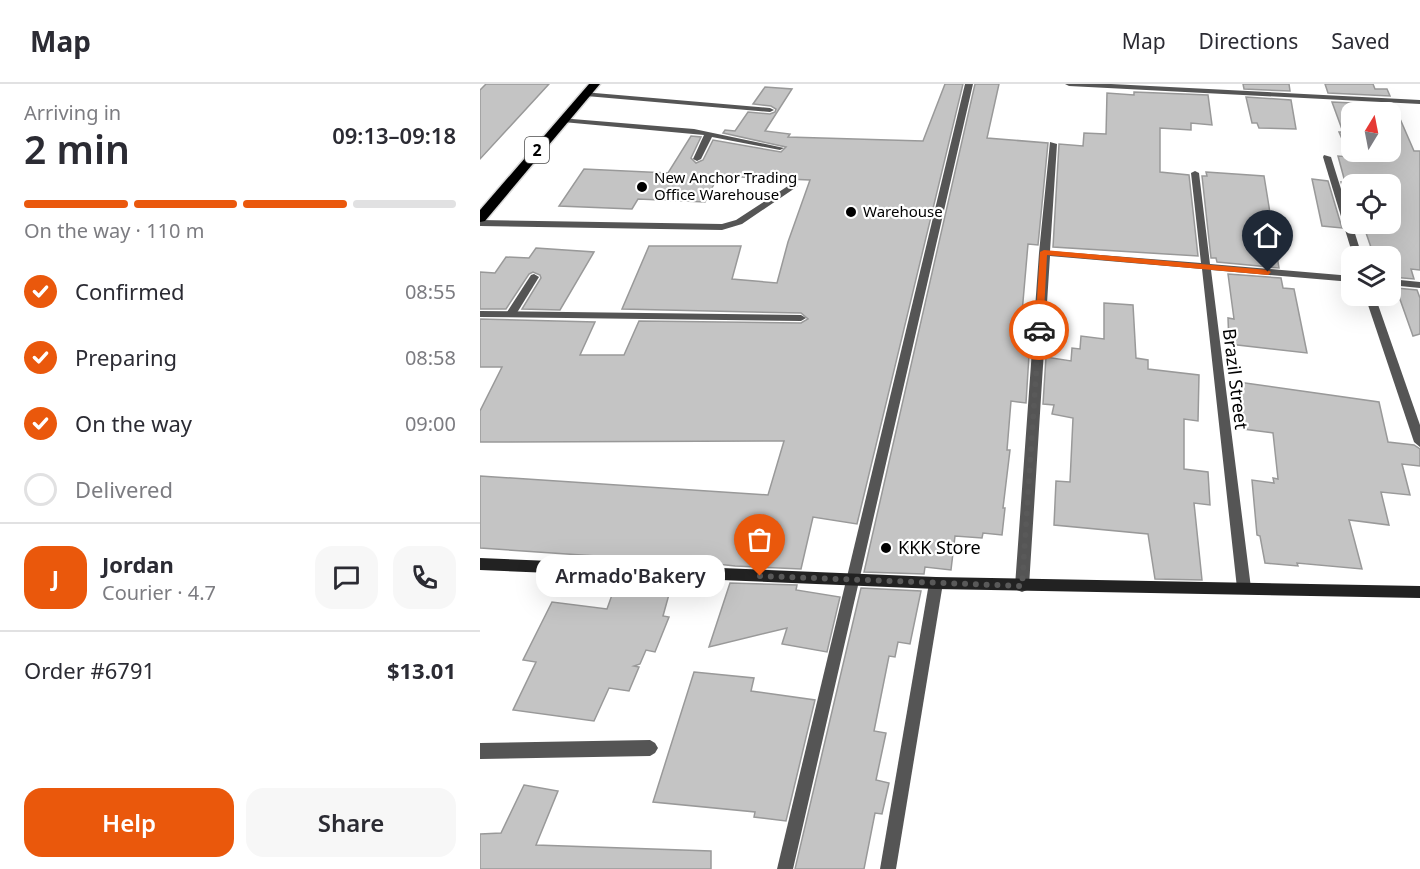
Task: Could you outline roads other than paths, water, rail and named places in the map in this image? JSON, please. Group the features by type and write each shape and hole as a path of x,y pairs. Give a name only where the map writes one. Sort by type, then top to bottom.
{"highway":[{"name":"2","path":"480,218 595,84"}],"street":[{"path":"785,869 969,84"},
{"path":"1069,84 1164,87 1420,102"},
{"path":"586,94 770,110"},
{"path":"562,120 709,134 780,148"},
{"path":"697,159 709,134"},
{"path":"1022,586 1053,144"},
{"path":"1327,157 1355,246"},
{"name":"Brazil Street","path":"1194,173 1244,588"},
{"path":"480,223 722,227 739,222 794,186"},
{"path":"1044,252 1341,278"},
{"path":"511,315 534,277"},
{"path":"1401,283 1420,285"},
{"path":"1373,306 1420,442"},
{"path":"480,314 801,318"},
{"path":"480,564 1022,586 1420,592"},
{"path":"888,869 936,583"},
{"path":"480,752 650,748"}],"place":[{"name":"New Anchor Trading Office Warehouse","path":"642,187"},
{"name":"Warehouse","path":"851,212"},
{"name":"KKK Store","path":"886,548"},
{"name":"Armado'Bakery","path":"760,576"}]}
